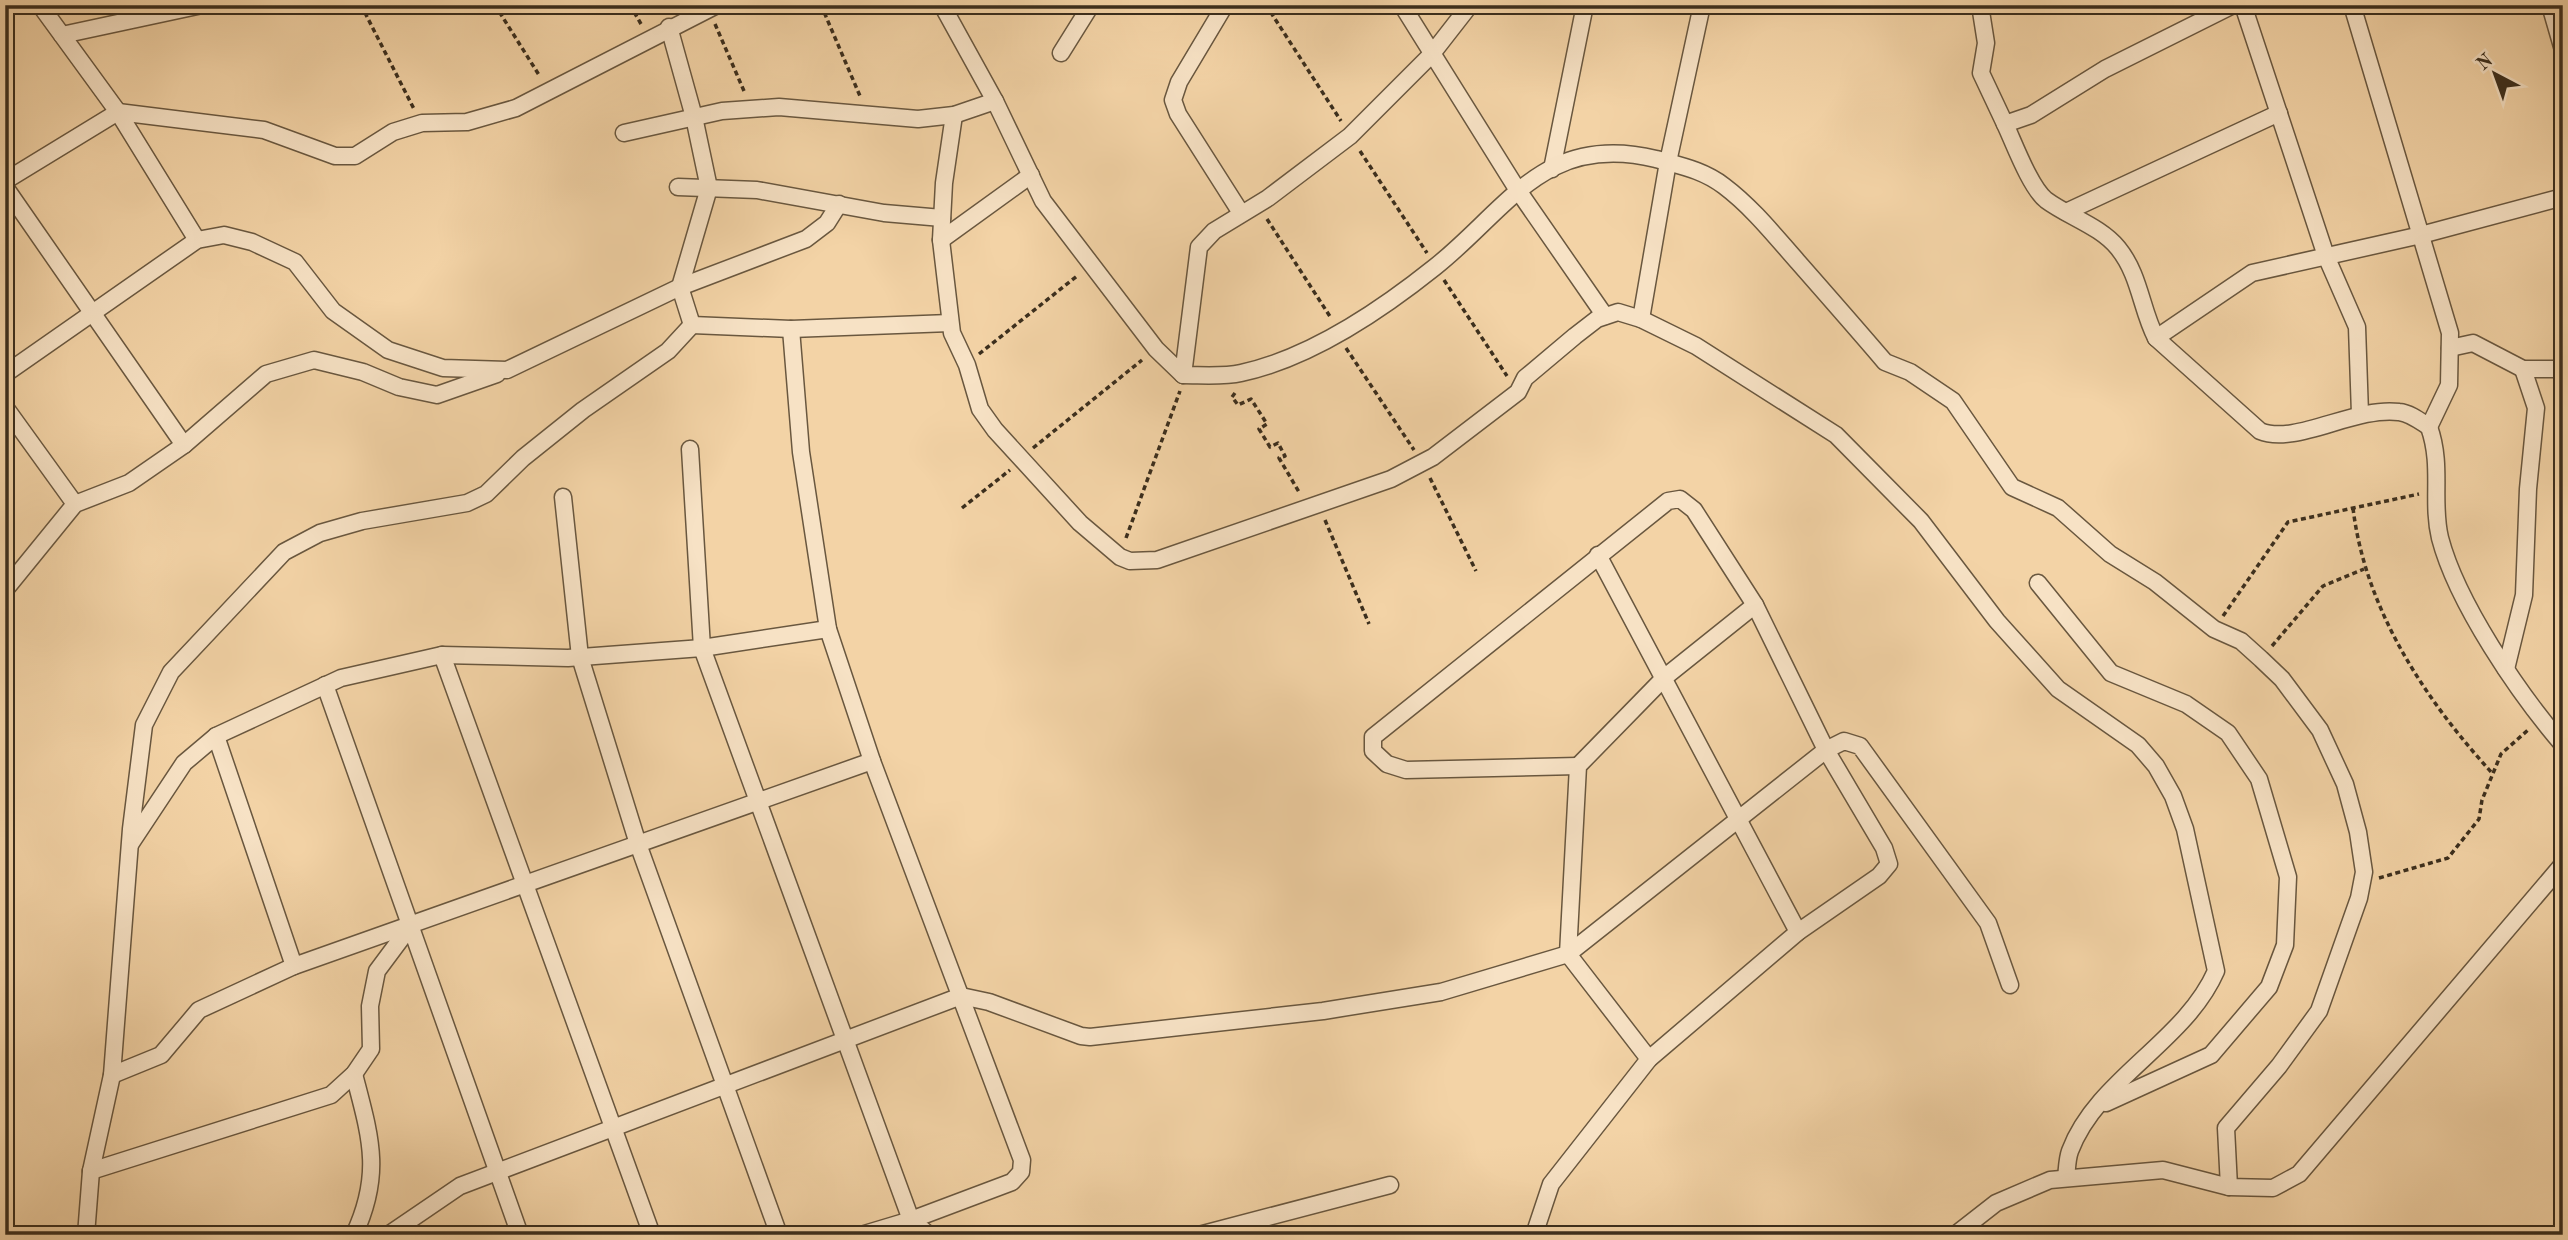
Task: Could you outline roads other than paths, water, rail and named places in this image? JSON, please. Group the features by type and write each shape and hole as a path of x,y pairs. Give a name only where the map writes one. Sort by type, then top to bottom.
{"street":[{"path":"40,5 118,112 197,240"},
{"path":"62,35 202,5"},
{"path":"942,5 995,101 1043,201 1181,383"},
{"path":"1061,53 1091,5"},
{"path":"1224,5 1179,82 1173,100 1178,114 1241,213"},
{"path":"1402,5 1517,189 1605,316"},
{"path":"1181,383 1199,247 1214,231 1268,198 1350,136 1431,55 1470,5"},
{"path":"1552,169 1584,5"},
{"path":"1641,319 1668,162 1702,5"},
{"path":"1980,5 1986,43 1981,74 2044,198 2117,247 2131,268 2143,298 2147,320 2156,338 2260,431 2272,436 2360,414 2400,412 2429,427 2437,450 2440,536 2456,583 2506,669 2563,745"},
{"path":"2005,124 2031,115 2105,69 2232,5"},
{"path":"2244,5 2326,256 2357,327 2360,414"},
{"path":"2352,5 2450,333 2449,385 2429,427"},
{"path":"2550,5 2563,50"},
{"path":"5,181 118,112 264,130 335,156 355,156 393,132 422,123 467,122 516,108 669,27 713,7"},
{"path":"669,27 694,117 709,188 680,287 692,325"},
{"path":"624,133 694,117 751,109 779,107 918,119 954,115 995,101"},
{"path":"2066,212 2279,113"},
{"path":"954,115 941,240 950,323 985,418 1080,523 1108,549 1130,561 1147,562 1185,552 1391,479 1433,457 1518,392 1525,378 1605,316 1618,312 1641,319 1696,346 1836,435 1921,521 1997,621 2058,688 2138,745 2166,781 2185,829 2216,971 2200,1000 2135,1070 2094,1108 2069,1152 2066,1178"},
{"path":"1181,383 1240,373 1290,357 1340,331 1436,266 1517,189 1552,169 1579,159 1605,155 1643,156 1699,170 1725,187 1765,224 1885,362 1910,373 1953,401 2012,487 2058,508 2110,554 2155,582 2214,629 2241,641 2282,680 2320,730 2345,784 2358,832 2364,883 2319,1011 2279,1066 2226,1128 2229,1187"},
{"path":"941,240 1031,175"},
{"path":"5,187 184,445"},
{"path":"678,187 757,190 884,213 942,218"},
{"path":"2156,338 2252,274 2421,235 2563,197"},
{"path":"5,590 75,505 129,483 184,445 266,374 313,360 363,372 399,387 437,395 507,370 680,287 806,239 827,223 839,204"},
{"path":"5,374 197,240 224,235 252,242 295,262 333,311 388,350 443,368 507,370"},
{"path":"86,1235 90,1171 112,1075 131,843 144,726 171,671 218,626 284,552 320,533 352,524 467,503 486,494 523,458 583,410 668,351 692,325 791,329 950,323"},
{"path":"791,329 801,452 828,629 872,761 1022,1160 1021,1172 1012,1182 914,1228 861,1235"},
{"path":"2450,348 2473,343 2523,369 2563,369"},
{"path":"2506,669 2524,595 2528,489 2536,408 2523,369"},
{"path":"5,407 75,505"},
{"path":"691,449 702,648 914,1228 929,1235"},
{"path":"563,498 580,657 638,844 779,1235"},
{"path":"1534,1235 1551,1184 1649,1059 1798,932 1879,876 1889,864 1884,848 1826,750 1755,605 1694,510 1680,499 1668,501 1598,555 1373,737 1373,751 1387,764 1406,769 1578,766"},
{"path":"1598,555 1798,932"},
{"path":"2038,583 2111,673 2186,704 2228,733 2259,779 2288,877 2285,945 2269,987 2261,997 2211,1055 2094,1108"},
{"path":"1649,1059 1568,954 1578,766 1665,677 1755,605"},
{"path":"131,843 184,763 216,736 341,678 442,654 580,657 702,648 828,629"},
{"path":"442,654 652,1235"},
{"path":"325,685 412,924 520,1235"},
{"path":"216,736 294,966"},
{"path":"388,1235 460,1186 961,996 989,1002 1090,1037 1323,1011 1441,992 1568,954 1826,750 1844,741 1860,746 1988,923 2010,985"},
{"path":"112,1075 161,1055 199,1010 294,966 872,761"},
{"path":"1955,1235 1996,1203 2050,1180 2163,1170 2229,1187 2273,1188 2299,1174 2563,864"},
{"path":"90,1171 331,1095 354,1074 371,1049 370,1006 377,971 412,924"},
{"path":"354,1074 373,1147 366,1209 354,1235"},
{"path":"1199,1235 1390,1185"}]}
